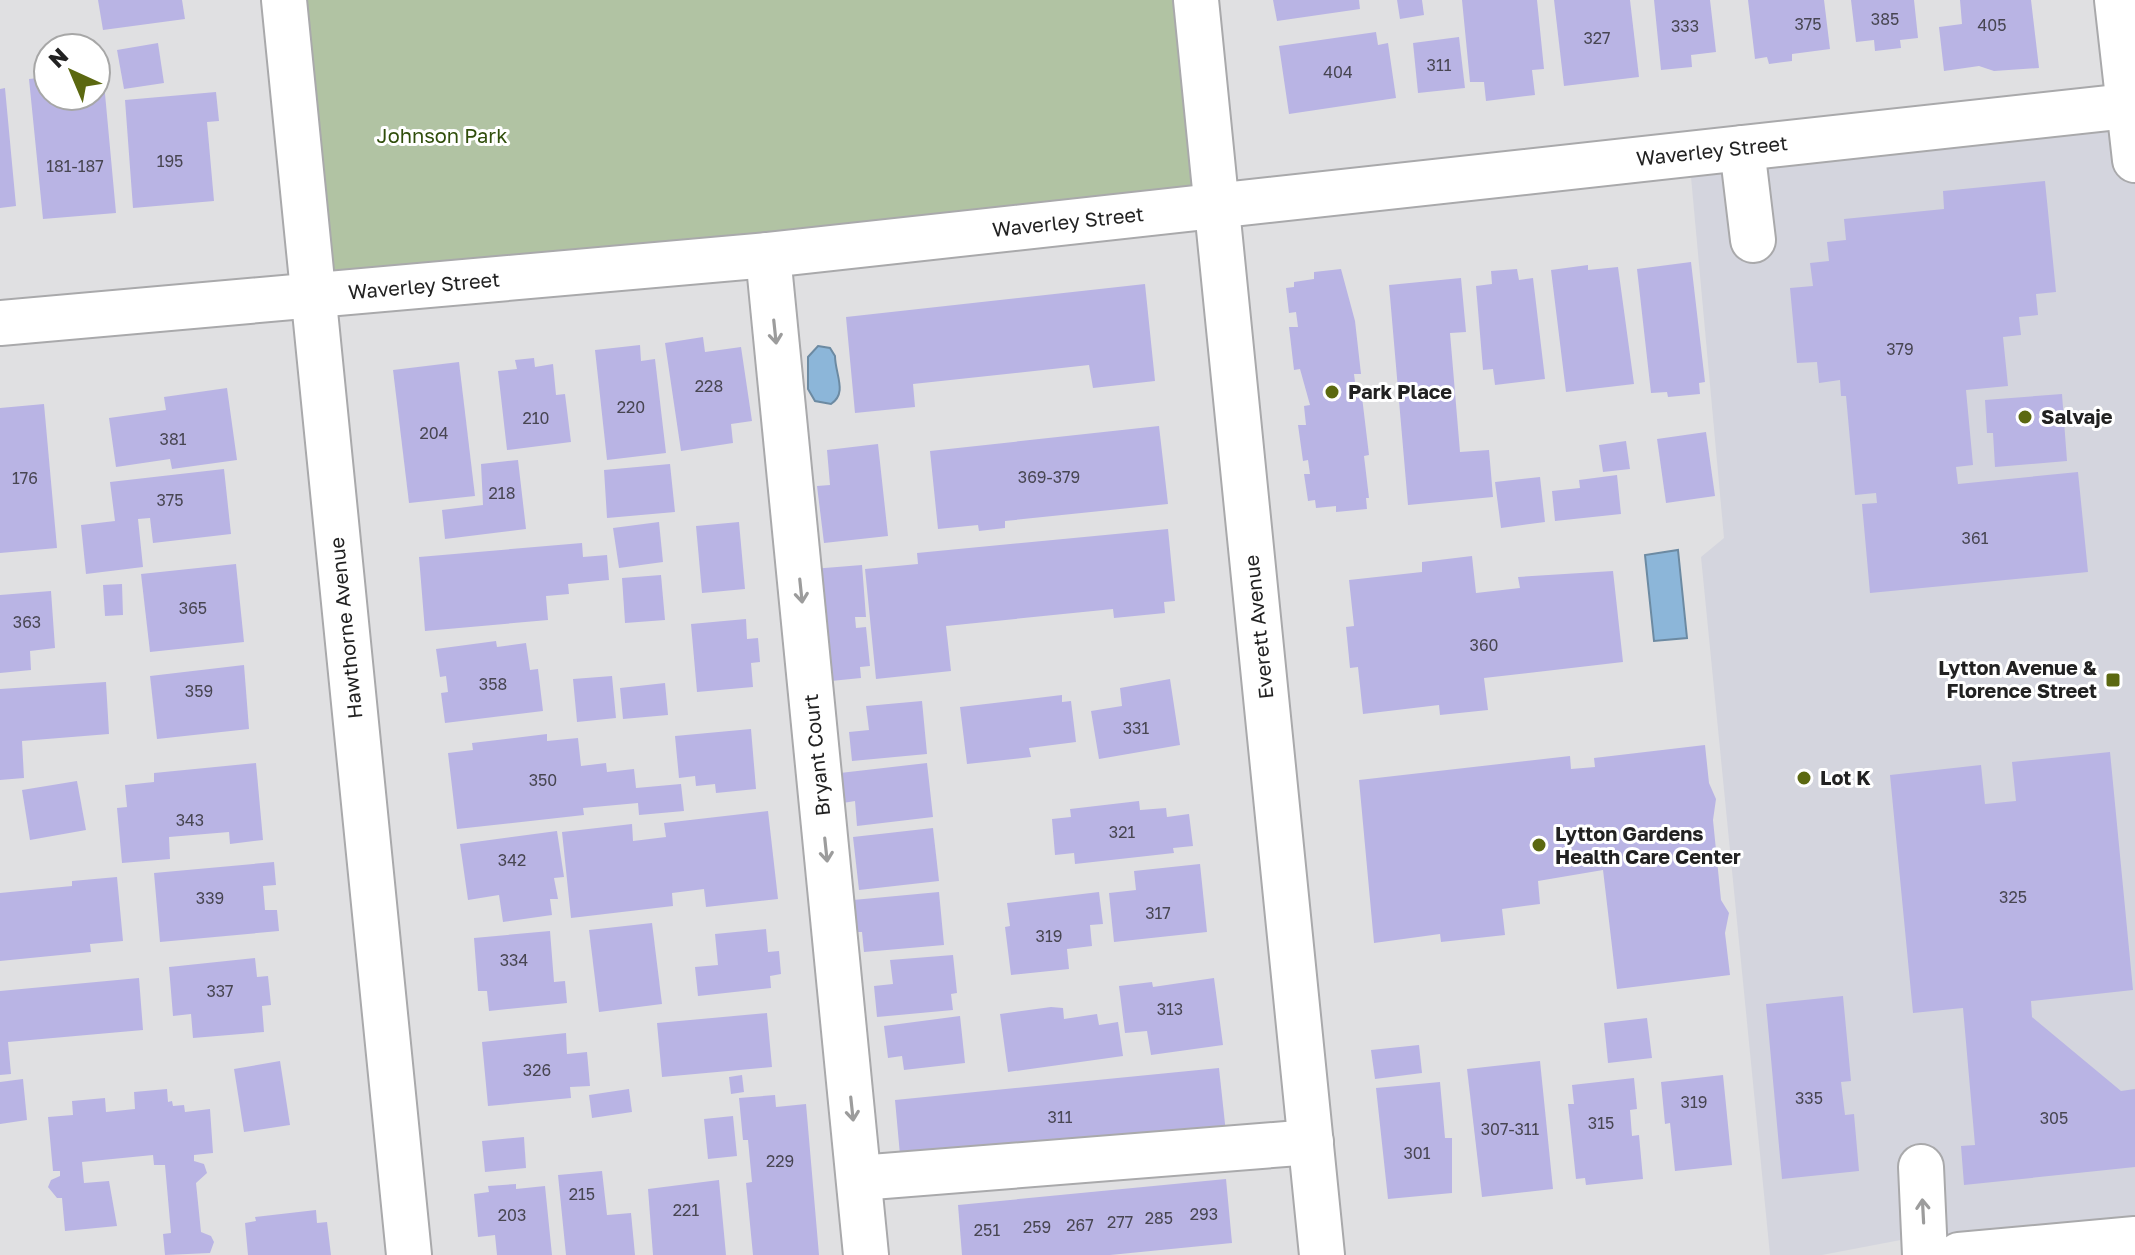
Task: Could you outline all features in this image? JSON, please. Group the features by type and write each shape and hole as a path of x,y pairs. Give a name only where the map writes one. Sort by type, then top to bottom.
{"street":[{"name":"Hawthorne Avenue","path":"284,0 409,1255"},
{"name":"Everett Avenue","path":"1196,0 1322,1255"},
{"path":"2117,0 2132,105 2135,160"},
{"name":"Waverley Street","path":"0,323 768,255 2132,105"},
{"path":"1742,148 1753,240"},
{"name":"Bryant Court","path":"768,255 866,1255"},
{"path":"859,1178 1311,1142"},
{"path":"1921,1167 1925,1255"},
{"path":"1959,1255 2135,1239"}],"shaded area":[{"path":"2135,119 2135,1223 1927,1235 1822,1255 1770,1255 1701,557 1724,538 1690,166"}],"green space":[{"name":"Johnson Park","path":"292,0 1191,0 1209,198 319,287"}],"water":[{"path":"818,346 830,348 835,356 840,389 831,404 815,401 808,389 808,357"},
{"path":"1678,550 1687,638 1654,641 1645,555"}],"building":[{"path":"98,0 182,0 185,19 103,30"},
{"path":"1273,0 1359,0 1360,9 1277,21"},
{"path":"1397,0 1422,0 1424,15 1400,19"},
{"path":"1462,0 1537,0 1544,69 1532,70 1535,95 1486,101 1484,82 1470,82"},
{"path":"1554,0 1630,0 1639,77 1564,86"},
{"path":"1654,0 1710,0 1716,52 1691,55 1692,67 1661,70"},
{"path":"1748,0 1824,0 1830,49 1792,54 1792,61 1769,64 1767,57 1755,59"},
{"path":"1851,0 1914,0 1918,38 1900,40 1901,48 1875,51 1874,40 1856,42"},
{"path":"1960,0 2031,0 2039,68 1994,71 1979,66 1944,71 1939,27 1962,24"},
{"path":"1376,32 1378,45 1388,43 1396,98 1289,114 1279,46"},
{"path":"1459,37 1465,88 1418,93 1413,43"},
{"path":"158,43 164,83 124,89 117,50"},
{"path":"29,79 32,79 32,109"},
{"path":"5,88 16,206 0,208 0,89"},
{"path":"216,92 219,121 207,122 214,201 133,208 125,100"},
{"path":"32,112 107,112 116,213 43,219"},
{"path":"2045,181 2056,292 2036,294 2038,315 2019,317 2021,335 2003,337 2008,386 1966,390 1973,465 1956,467 1958,484 2078,472 2088,572 1870,593 1862,504 1877,503 1876,493 1855,495 1846,396 1841,396 1840,380 1819,383 1817,362 1797,363 1790,288 1813,286 1810,263 1829,261 1827,242 1846,240 1844,219 1944,209 1943,191"},
{"path":"1691,262 1705,382 1699,383 1700,394 1668,397 1667,392 1651,393 1637,269"},
{"path":"1588,265 1588,270 1618,267 1634,384 1566,392 1551,270"},
{"name":"Park Place","path":"1341,269 1355,321 1361,374 1354,374 1357,398 1362,397 1369,455 1364,456 1369,498 1366,498 1367,509 1336,512 1336,506 1316,508 1315,500 1308,501 1304,474 1310,474 1308,460 1303,461 1298,425 1306,425 1304,406 1310,405 1300,369 1294,370 1289,327 1298,327 1296,312 1289,313 1286,288 1294,287 1294,282 1314,279 1314,272"},
{"path":"1517,269 1519,280 1533,278 1545,379 1495,385 1493,369 1483,370 1476,286 1492,284 1491,271"},
{"path":"1461,278 1466,332 1450,333 1460,452 1489,450 1493,497 1408,505 1389,285"},
{"path":"1145,284 1155,381 1093,388 1089,365 913,384 915,407 855,413 846,317"},
{"path":"703,337 705,352 741,347 752,421 731,424 733,443 681,451 665,343"},
{"path":"640,345 641,361 655,359 666,453 607,460 595,350"},
{"path":"534,358 535,367 553,364 556,395 565,394 571,442 507,450 498,371 517,369 515,360"},
{"path":"459,362 475,496 409,503 393,370"},
{"path":"227,388 237,460 172,469 170,459 116,467 109,418 166,410 164,397"},
{"name":"Salvaje","path":"2062,394 2067,461 1995,467 1993,433 1987,433 1985,400"},
{"path":"44,404 57,548 0,553 0,408"},
{"path":"1159,426 1168,504 1005,521 1005,528 979,531 978,525 938,529 930,451"},
{"path":"1706,432 1715,496 1666,503 1657,439"},
{"path":"1626,441 1630,469 1603,472 1599,445"},
{"path":"878,444 888,536 824,543 817,486 830,485 827,450"},
{"path":"518,460 526,529 445,539 442,510 483,505 481,464"},
{"path":"670,464 675,512 607,518 604,470"},
{"path":"224,469 231,534 153,543 150,518 138,519 143,567 86,574 81,525 115,521 110,482"},
{"path":"1617,475 1621,514 1555,521 1552,491 1580,488 1579,480"},
{"path":"1540,477 1545,522 1501,528 1495,482"},
{"path":"659,522 663,562 619,568 613,528"},
{"path":"739,522 745,589 702,593 696,526"},
{"path":"1168,529 1175,601 1164,602 1165,613 1114,618 1113,609 946,626 951,671 876,679 865,569 918,564 917,553"},
{"path":"582,543 583,557 607,555 609,580 568,584 569,594 546,596 548,620 425,631 419,557"},
{"path":"1472,556 1476,593 1520,588 1518,577 1613,571 1623,662 1484,678 1488,710 1440,715 1439,705 1363,714 1358,667 1350,668 1346,627 1354,626 1349,580 1422,572 1422,562"},
{"path":"236,564 244,642 150,652 141,574"},
{"path":"862,565 866,617 855,617 856,628 866,627 870,666 860,667 861,678 821,682 812,569"},
{"path":"661,575 665,620 625,623 622,578"},
{"path":"122,584 123,615 105,616 103,585"},
{"path":"51,591 55,648 30,651 31,670 0,673 0,595"},
{"path":"746,619 747,639 758,638 760,662 751,663 753,687 697,692 691,624"},
{"path":"496,641 497,647 526,643 530,670 538,669 543,711 445,723 441,693 448,692 446,676 440,677 436,649"},
{"path":"244,665 249,729 157,739 150,676"},
{"path":"612,676 616,718 577,722 573,679"},
{"path":"1170,679 1180,745 1099,759 1091,711 1122,706 1120,688"},
{"path":"106,682 109,734 22,741 24,778 0,780 0,689"},
{"path":"665,683 668,715 623,719 620,688"},
{"path":"1062,695 1062,702 1071,701 1076,742 1029,748 1031,757 967,764 960,707"},
{"path":"922,701 927,754 852,761 849,732 869,730 866,706"},
{"path":"751,729 756,789 716,793 715,784 696,786 695,776 679,778 675,736"},
{"path":"547,734 547,741 578,738 581,766 606,763 607,772 634,769 636,788 681,784 684,811 639,815 638,803 583,808 584,815 457,829 448,753 473,750 472,743"},
{"name":"Lytton Gardens Health Care Center","path":"1705,745 1709,783 1716,799 1713,820 1721,900 1729,913 1725,933 1730,975 1617,989 1603,870 1538,881 1540,904 1502,909 1505,935 1441,942 1440,934 1374,943 1359,780 1570,756 1571,769 1595,767 1594,758"},
{"path":"2110,752 2133,990 2031,1001 2032,1017 2121,1091 2135,1089 2135,1167 1964,1185 1961,1146 1975,1145 1963,1008 1913,1013 1890,775 1981,765 1985,804 2016,801 2012,762"},
{"path":"256,763 263,840 230,844 229,832 169,837 170,859 122,863 117,808 127,807 125,785 154,782 154,773"},
{"path":"927,763 933,817 857,826 855,801 843,803 840,773"},
{"path":"77,781 86,830 30,840 22,790"},
{"path":"1139,801 1140,810 1166,808 1167,817 1189,814 1193,846 1173,848 1174,853 1075,864 1074,853 1055,855 1052,819 1071,817 1070,809"},
{"path":"768,811 778,899 706,907 704,889 672,893 673,906 571,918 562,832 632,824 633,841 666,837 664,823"},
{"path":"933,828 939,881 859,890 853,837"},
{"path":"557,831 564,877 554,878 558,899 550,899 552,915 503,922 499,895 468,900 460,844"},
{"path":"274,862 276,885 263,886 265,910 277,910 279,931 160,942 154,873"},
{"path":"1200,864 1207,932 1114,942 1109,893 1136,890 1134,871"},
{"path":"117,877 123,941 90,944 91,952 0,961 0,893 72,886 72,881"},
{"path":"939,892 944,945 864,952 862,932 856,932 853,900"},
{"path":"1099,892 1103,924 1090,925 1092,946 1067,949 1069,969 1011,975 1005,927 1010,926 1007,903"},
{"path":"652,923 662,1004 599,1012 589,930"},
{"path":"766,929 768,952 779,951 781,974 770,976 771,988 698,996 695,967 718,965 715,934"},
{"path":"550,931 554,982 565,981 567,1003 489,1011 487,991 478,991 474,938"},
{"path":"953,955 957,993 951,994 953,1010 877,1017 874,986 893,984 890,960"},
{"path":"255,958 257,977 268,976 271,1005 262,1006 264,1032 193,1038 191,1014 173,1016 169,967"},
{"path":"139,978 143,1030 8,1042 11,1074 0,1075 0,991"},
{"path":"1214,978 1223,1045 1151,1055 1147,1031 1125,1033 1119,986 1152,982 1153,987"},
{"path":"1843,996 1851,1081 1841,1082 1845,1115 1854,1114 1859,1171 1782,1179 1766,1004"},
{"path":"1063,1008 1064,1019 1097,1014 1099,1025 1118,1022 1123,1056 1008,1072 1000,1014"},
{"path":"767,1013 772,1067 662,1077 657,1023"},
{"path":"960,1016 965,1063 904,1070 902,1056 888,1058 884,1026"},
{"path":"1647,1018 1652,1058 1608,1063 1604,1023"},
{"path":"566,1033 567,1054 587,1052 590,1086 570,1087 571,1098 488,1106 482,1042"},
{"path":"1419,1045 1422,1073 1375,1079 1371,1050"},
{"path":"280,1061 290,1125 244,1132 234,1069"},
{"path":"1540,1061 1553,1189 1482,1197 1467,1069"},
{"path":"1219,1068 1226,1133 901,1166 895,1100"},
{"path":"742,1075 744,1092 731,1094 729,1077"},
{"path":"1723,1075 1732,1165 1675,1171 1670,1123 1665,1124 1661,1082"},
{"path":"1634,1078 1637,1109 1630,1110 1632,1136 1639,1135 1643,1179 1586,1185 1585,1178 1576,1179 1568,1104 1574,1104 1572,1085"},
{"path":"23,1079 27,1120 0,1124 0,1082"},
{"path":"1440,1082 1445,1138 1452,1138 1452,1193 1388,1199 1376,1088"},
{"path":"167,1089 168,1102 172,1101 173,1106 184,1105 185,1112 210,1109 213,1153 194,1155 194,1161 204,1164 207,1173 196,1183 201,1232 211,1236 214,1242 210,1253 165,1255 163,1234 171,1233 165,1165 154,1165 153,1155 82,1162 84,1183 109,1181 117,1226 65,1231 62,1198 57,1198 48,1187 51,1180 60,1176 60,1171 53,1171 48,1117 73,1115 72,1101 105,1098 106,1112 135,1109 134,1092"},
{"path":"629,1089 632,1112 592,1118 589,1095"},
{"path":"775,1095 776,1107 806,1104 819,1255 753,1255 746,1183 752,1182 748,1140 743,1140 739,1098"},
{"path":"733,1116 737,1156 708,1159 704,1119"},
{"path":"524,1137 526,1168 485,1172 482,1141"},
{"path":"602,1171 607,1215 631,1213 635,1255 566,1255 558,1175"},
{"path":"1226,1179 1232,1243 1110,1255 962,1255 958,1205"},
{"path":"719,1180 726,1255 653,1255 648,1189"},
{"path":"516,1184 516,1189 545,1186 552,1255 497,1255 495,1235 478,1237 474,1194 489,1192 488,1186"},
{"path":"316,1210 317,1223 327,1222 331,1255 248,1255 245,1223 256,1221 255,1217"}],"place":[{"name":"Park Place","path":"1332,392"},
{"name":"Salvaje","path":"2025,417"},
{"name":"Lytton Avenue & Florence Street","path":"2113,680"},
{"name":"Lot K","path":"1804,778"},
{"name":"Lytton Gardens Health Care Center","path":"1539,845"}]}
